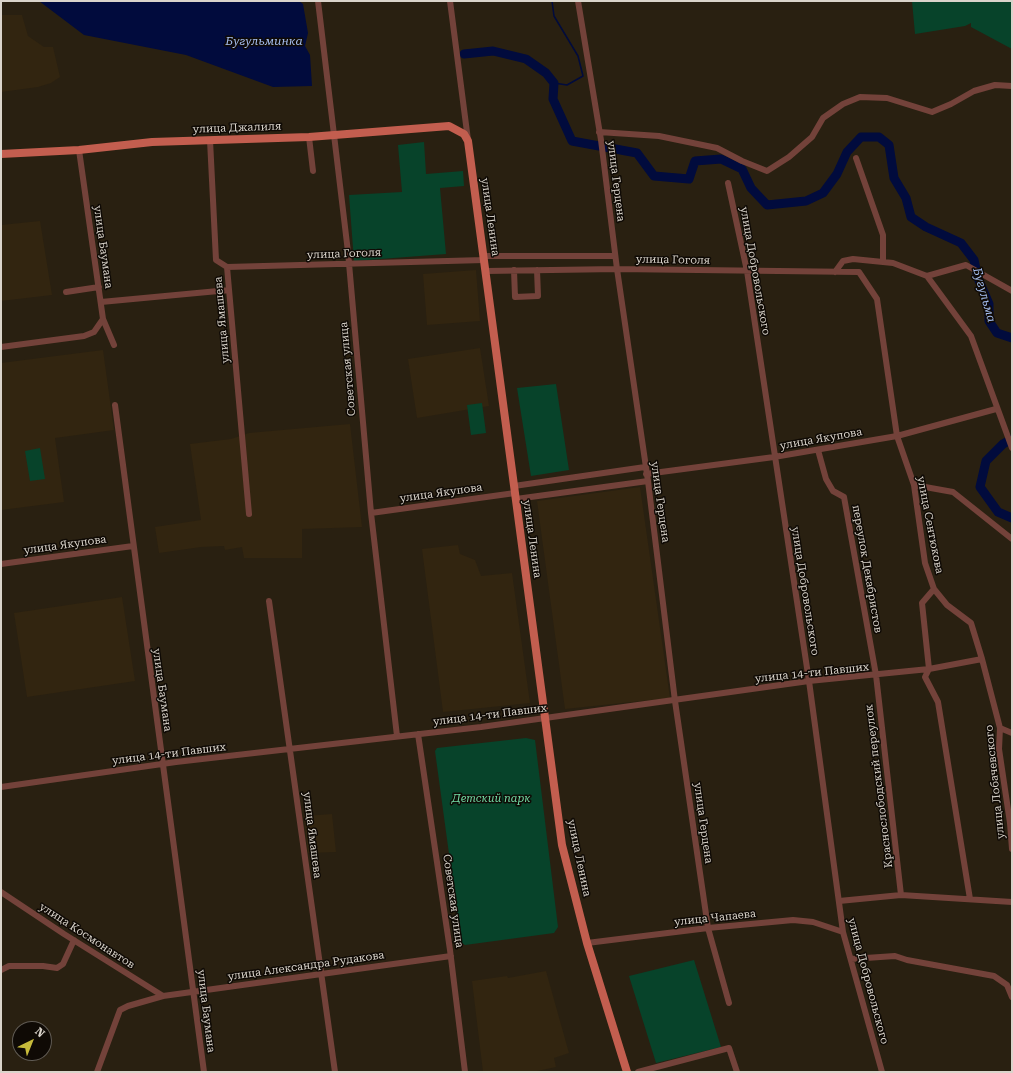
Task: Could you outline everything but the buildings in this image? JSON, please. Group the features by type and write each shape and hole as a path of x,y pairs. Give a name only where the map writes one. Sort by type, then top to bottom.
{"main road":[{"name":"улица Джалиля","path":"1,154 80,150 152,142 309,137 449,126 464,134 468,141"},
{"name":"улица Ленина","path":"468,141 562,845 587,943 627,1072"}],"street":[{"name":"Советская улица","path":"318,1 350,264 371,513 397,736"},
{"name":"улица Ленина","path":"450,1 468,141"},
{"name":"улица Герцена","path":"578,1 601,140 615,256 648,481 675,701 708,928 729,1003"},
{"path":"599,132 659,136 717,148 742,161 767,171 789,157 812,137 823,118 844,104 860,97 887,98 932,112 951,104 974,91 995,85 1012,86"},
{"path":"309,137 313,171"},
{"name":"улица Ямашева","path":"210,140 216,260 227,267 249,514"},
{"name":"улица Баумана","path":"80,150 101,302 104,319 114,345"},
{"path":"856,158 883,235 883,262"},
{"name":"улица Добровольского","path":"728,183 746,271 809,681 843,932 852,959 882,1072"},
{"name":"улица Гоголя","path":"227,267 350,264 484,258 615,256"},
{"path":"835,272 843,261 853,260 893,263 927,276 971,336 996,409 1012,448"},
{"path":"927,276 966,265 1012,291"},
{"name":"улица Гоголя","path":"486,271 617,269 859,272"},
{"path":"514,270 515,297 538,296 537,270"},
{"name":"улица Сентюкова","path":"859,272 877,298 897,436 914,485 925,563 934,589 922,603 929,669 925,677 938,702 970,899"},
{"path":"66,292 99,287"},
{"path":"101,302 229,290"},
{"path":"1,347 84,336 94,332 104,319"},
{"name":"улица Баумана","path":"115,405 204,1072"},
{"name":"улица Якупова","path":"646,474 774,457 897,436 996,409"},
{"name":"переулок Декабристов","path":"818,450 826,480 833,491 844,497 876,676"},
{"path":"515,492 645,467"},
{"path":"515,492 648,481"},
{"path":"914,485 953,492 1012,539"},
{"name":"улица Якупова","path":"371,513 515,492"},
{"name":"улица Якупова","path":"1,564 133,546"},
{"name":"улица Лобачевского","path":"934,589 947,604 970,623 982,659 1000,728 999,749 1010,823 1012,849"},
{"name":"улица Ямашева","path":"269,601 291,749 320,975 335,1072"},
{"name":"улица 14-ти Павших","path":"1,787 164,764 546,718 809,681 876,676 929,669 982,659"},
{"name":"Краснослободский переулок","path":"876,676 901,895"},
{"path":"1000,728 1012,733"},
{"name":"Советская улица","path":"418,734 451,956 466,1072"},
{"name":"улица Космонавтов","path":"1,892 163,996"},
{"path":"839,901 901,895 1012,902"},
{"name":"улица Чапаева","path":"587,943 708,928 793,920 813,922 843,932"},
{"path":"1,970 9,966 43,966 57,968 63,964 74,940"},
{"name":"улица Александра Рудакова","path":"97,1072 120,1010 128,1006 163,996 451,956"},
{"path":"852,959 895,956 907,960 994,976 1007,985 1012,997"},
{"path":"638,1072 729,1048 737,1072"}],"shaded area":[{"path":"1,15 22,15 28,36 44,47 53,47 60,77 51,83 38,87 1,92"},
{"path":"40,221 52,295 1,301 1,225"},
{"path":"476,270 480,321 427,325 423,274"},
{"path":"480,348 489,406 417,418 408,359"},
{"path":"103,350 114,430 55,438 64,502 1,510 1,363"},
{"path":"350,424 362,527 302,529 302,558 244,558 242,547 225,550 224,546 201,547 159,553 155,527 201,520 190,444 231,439 249,433"},
{"path":"640,487 670,698 565,709 537,501"},
{"path":"458,545 460,554 475,560 481,576 512,573 530,703 443,712 422,549"},
{"path":"122,597 135,681 27,697 14,613"},
{"path":"332,814 336,852 308,853 304,816"},
{"path":"546,971 569,1053 554,1058 556,1067 533,1072 483,1072 472,981 507,976 508,978"}],"green space":[{"path":"912,1 1012,1 1012,49 971,27 971,23 965,26 915,34"},
{"path":"424,142 426,174 463,171 464,186 440,188 446,254 354,261 349,195 402,192 398,145"},
{"path":"556,384 569,470 531,476 517,388"},
{"path":"482,403 486,433 471,435 467,405"},
{"path":"40,448 45,479 30,481 25,451"},
{"name":"Детский парк","path":"526,738 535,740 558,927 554,933 465,945 461,942 435,751 437,748"},
{"path":"694,960 721,1047 656,1063 629,976"}],"water":[{"name":"Бугульминка","path":"39,1 299,1 303,4 308,33 305,46 310,55 312,86 273,87 186,55 84,35"}],"waterway":[{"path":"552,1 554,16 578,56 583,76 567,85 554,83"},
{"name":"Бугульма","path":"464,54 493,51 526,59 546,73 554,83 553,99 572,141 637,153 654,176 689,179 695,161 721,159 742,169 751,188 767,205 806,201 823,193 837,174 847,152 861,137 879,137 889,145 894,178 906,198 911,217 926,227 961,243 974,260 978,278 989,304 989,321 997,333 1012,338"},
{"name":"Бугульма","path":"1012,439 1003,444 986,461 980,487 998,512 1012,518"}]}
